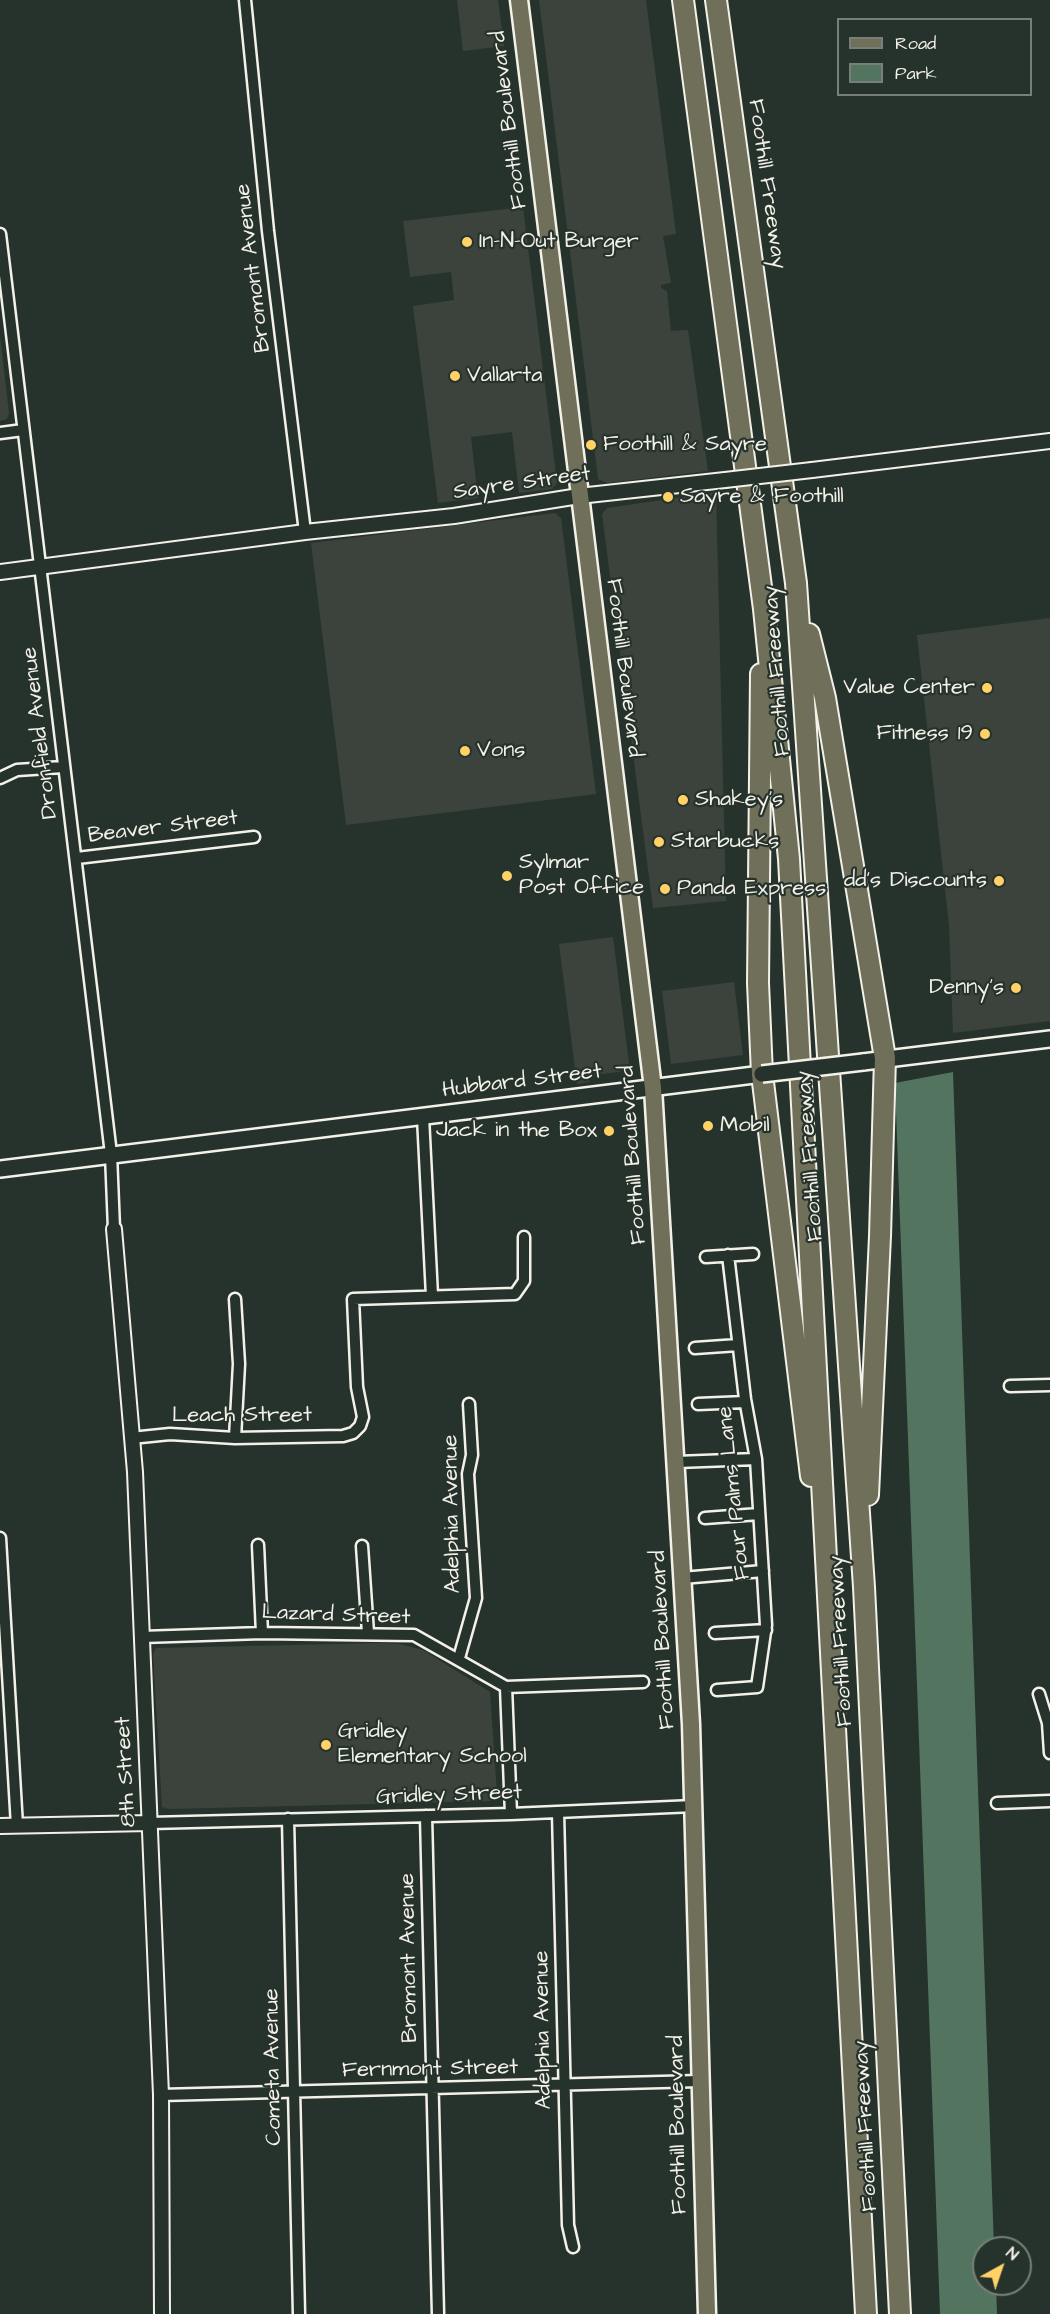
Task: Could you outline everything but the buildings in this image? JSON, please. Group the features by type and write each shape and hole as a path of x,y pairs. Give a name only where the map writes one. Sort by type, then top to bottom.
{"highway":[{"name":"Foothill Freeway","path":"683,0 764,609 789,859 866,2314"},
{"name":"Foothill Freeway","path":"716,0 796,584 864,1587 900,2314"},
{"path":"796,584 825,698 885,1058 880,1236 864,1587"},
{"path":"764,609 759,710 758,876 762,1074 832,1651"}],"main road":[{"name":"Foothill Boulevard","path":"519,0 653,1088 677,1462 694,1806 707,2314"},
{"name":"Hubbard Street","path":"0,1169 1050,1039"}],"street":[{"name":"Bromont Avenue","path":"244,0 268,231 305,532"},
{"name":"Dronfield Avenue","path":"0,234 111,1154 114,1228"},
{"path":"0,433 23,430"},
{"name":"Sayre Street","path":"0,572 305,532 454,516 579,496 1050,441"},
{"path":"0,778 17,770 63,767"},
{"name":"Beaver Street","path":"76,858 254,837"},
{"path":"423,1118 432,1296 515,1294 524,1281 524,1237"},
{"name":"8th Street","path":"114,1228 135,1472 161,2096 162,2314"},
{"path":"706,1257 753,1254"},
{"name":"Four Palms Lane","path":"717,1690 757,1687 766,1630 756,1459 745,1402 728,1255"},
{"name":"Leach Street","path":"131,1438 170,1434 235,1438 343,1436 353,1433 360,1426 363,1417 357,1387 353,1299 432,1296"},
{"path":"235,1299 239,1364 235,1438"},
{"path":"694,1348 738,1345"},
{"path":"1010,1386 1050,1385"},
{"path":"698,1404 745,1402"},
{"name":"Adelphia Avenue","path":"459,1658 476,1598 468,1474 472,1455 469,1404"},
{"path":"677,1462 756,1459"},
{"path":"705,1518 759,1514"},
{"path":"0,1538 17,1826"},
{"path":"258,1545 262,1633"},
{"path":"362,1546 368,1633"},
{"path":"682,1578 763,1571"},
{"path":"715,1633 766,1630"},
{"name":"Lazard Street","path":"142,1637 262,1633 414,1635 459,1658 506,1687"},
{"path":"511,1814 506,1687 643,1682"},
{"path":"1039,1694 1048,1723 1050,1753"},
{"path":"997,1803 1050,1801"},
{"name":"Gridley Street","path":"150,1822 511,1814 694,1806"},
{"name":"Adelphia Avenue","path":"558,1812 568,2225 573,2247"},
{"name":"Bromont Avenue","path":"426,1816 438,2314"},
{"name":"Cometa Avenue","path":"288,1819 299,2314"},
{"path":"0,1826 150,1822"},
{"name":"Fernmont Street","path":"161,2096 564,2086 700,2080"}],"shaded area":[{"path":"457,0 498,0 504,46 463,51"},
{"path":"539,0 646,0 676,234 663,236 671,283 661,285 661,288 667,291 671,331 688,330 708,471 607,483 598,479"},
{"path":"523,207 557,483 552,489 519,493 512,432 471,437 478,498 438,503 413,306 454,300 451,272 410,277 403,221"},
{"path":"0,336 9,413 7,419 0,421"},
{"path":"716,492 726,901 653,908 602,514 607,508"},
{"path":"555,513 561,518 596,794 346,825 311,543"},
{"path":"1050,618 1050,1021 953,1033 949,926 917,635"},
{"path":"613,937 629,1063 624,1071 590,1076 590,1082 577,1084 559,944"},
{"path":"734,982 743,1055 671,1064 662,991"},
{"name":"Gridley Elementary School","path":"400,1644 423,1650 490,1692 497,1795 494,1801 169,1809 162,1807 153,1654 156,1648"}],"green space":[{"path":"953,1072 994,2236 972,2236 972,2296 996,2296 997,2314 940,2314 895,1083"}],"place":[{"name":"In-N-Out Burger","path":"467,242"},
{"name":"Vallarta","path":"455,376"},
{"name":"Foothill & Sayre","path":"591,445"},
{"name":"Sayre & Foothill","path":"668,497"},
{"name":"Value Center","path":"987,688"},
{"name":"Fitness 19","path":"985,734"},
{"name":"Vons","path":"465,751"},
{"name":"Shakey's","path":"683,800"},
{"name":"Starbucks","path":"659,842"},
{"name":"Sylmar Post Office","path":"507,876"},
{"name":"dd's Discounts","path":"999,881"},
{"name":"Panda Express","path":"665,889"},
{"name":"Denny's","path":"1016,988"},
{"name":"Mobil","path":"708,1126"},
{"name":"Jack in the Box","path":"609,1131"},
{"name":"Gridley Elementary School","path":"326,1745"}]}
